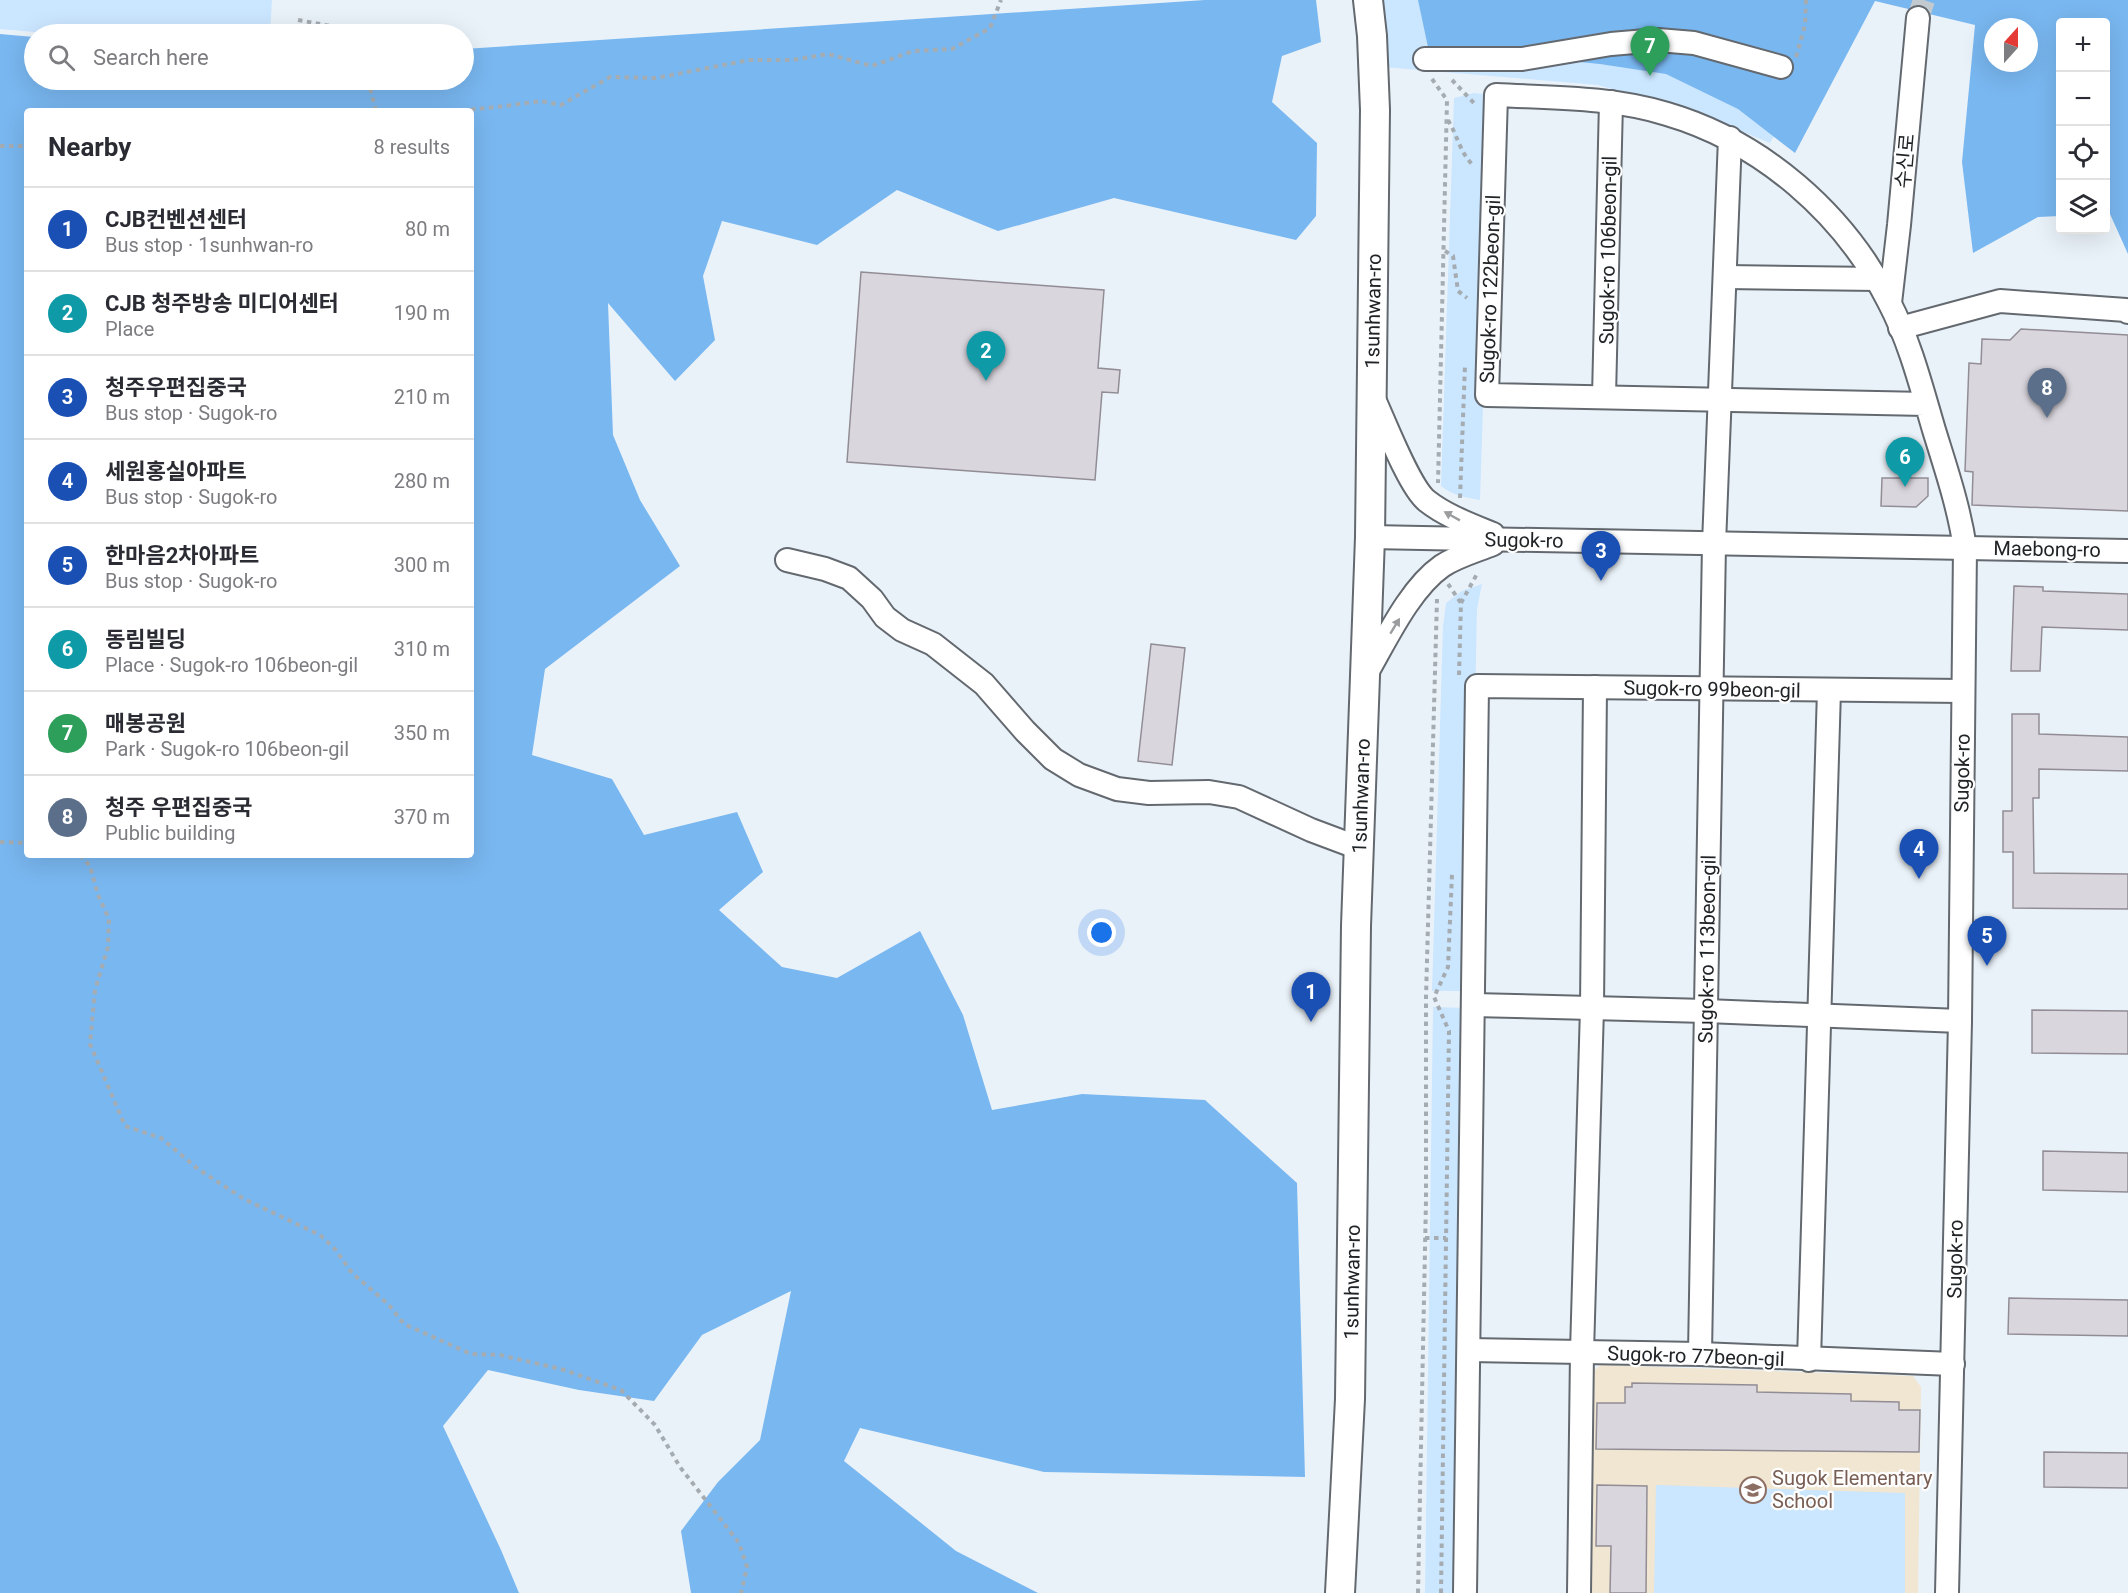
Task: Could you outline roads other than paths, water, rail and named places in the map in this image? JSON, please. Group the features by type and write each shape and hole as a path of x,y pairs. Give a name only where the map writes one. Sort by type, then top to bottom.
{"main road":[{"name":"1sunhwan-ro","path":"1340,1593 1350,1399 1359,848 1370,537 1375,110 1368,0"}],"street":[{"name":"수신로","path":"1890,303 1918,18"},
{"path":"1428,68 1522,59 1611,44 1658,40 1694,43 1781,67"},
{"name":"Sugok-ro 122beon-gil","path":"1611,102 1496,95 1487,395 1926,404"},
{"path":"1611,102 1667,114 1730,138 1797,184 1841,230 1890,303 1916,366 1959,511 1965,548"},
{"name":"Sugok-ro 106beon-gil","path":"1604,397 1611,102"},
{"name":"Sugok-ro 113beon-gil","path":"1700,1354 1714,544 1730,138"},
{"path":"1726,277 1876,279"},
{"path":"1900,328 2000,301 2126,310 2128,312"},
{"path":"1372,393 1410,475 1425,500 1455,518 1506,540"},
{"name":"Sugok-ro","path":"1370,537 1965,548 1960,1021 1947,1593"},
{"path":"1365,676 1415,591 1426,580 1453,559 1506,540"},
{"name":"Maebong-ro","path":"1965,548 2128,551"},
{"path":"787,560 825,569 849,578 872,599 885,617 902,630 933,644 970,672 984,684 1053,759 1079,775 1117,789 1158,794 1209,792 1239,797 1311,831 1359,848"},
{"name":"Sugok-ro 99beon-gil","path":"1473,1005 1478,686 1963,691"},
{"name":"Sugok-ro 99beon-gil","path":"1592,1008 1595,687"},
{"name":"Sugok-ro 99beon-gil","path":"1820,1016 1829,690"},
{"path":"1465,1593 1473,1005 1960,1021"},
{"name":"Sugok-ro 77beon-gil","path":"1580,1593 1582,1352 1592,1008"},
{"name":"Sugok-ro 77beon-gil","path":"1809,1360 1820,1016"},
{"name":"Sugok-ro 77beon-gil","path":"1469,1350 1700,1354 1953,1364"}],"tunnel":[{"path":"1918,18 1924,0"}],"place":[{"name":"매봉공원","path":"1650,76"},
{"name":"CJB 청주방송 미디어센터","path":"986,381"},
{"name":"청주 우편집중국","path":"2047,418"},
{"name":"동림빌딩","path":"1905,487"},
{"name":"청주우편집중국","path":"1601,581"},
{"name":"세원홍실아파트","path":"1919,879"},
{"name":"한마음2차아파트","path":"1987,966"},
{"name":"CJB컨벤션센터","path":"1311,1022"},
{"name":"Sugok Elementary School","path":"1753,1490"}]}
